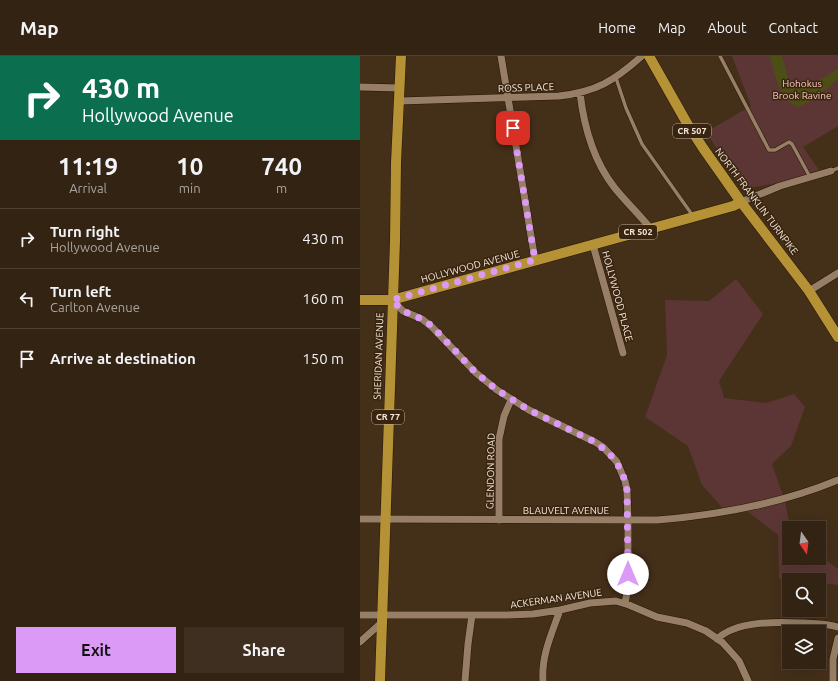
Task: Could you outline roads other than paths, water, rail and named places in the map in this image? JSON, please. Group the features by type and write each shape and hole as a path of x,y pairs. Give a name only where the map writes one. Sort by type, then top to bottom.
{"main road":[{"name":"SHERIDAN AVENUE","path":"380,681 384,519 401,56"},
{"name":"NORTH FRANKLIN TURNPIKE","path":"650,56 692,131 741,202 809,291 838,337"},
{"name":"HOLLYWOOD AVENUE","path":"360,300 392,300 694,217 733,206 741,202"}],"street":[{"path":"501,56 535,260"},
{"name":"ROSS PLACE","path":"400,101 559,96 580,93 594,89 616,78 642,56"},
{"path":"360,87 400,88"},
{"path":"580,93 587,131 597,159 613,186 650,228"},
{"name":"HOLLYWOOD AVENUE","path":"741,202 780,186 830,171"},
{"name":"HOLLYWOOD PLACE","path":"593,244 623,353"},
{"path":"809,291 838,273"},
{"path":"392,300 403,311 422,319 432,326 484,380 511,400 595,442 610,454 617,462 625,480 627,490 628,588 625,603"},
{"name":"GLENDON ROAD","path":"499,520 499,439 504,416 511,400"},
{"name":"BLAUVELT AVENUE","path":"360,519 657,520 686,518 742,509 798,494 838,480"},
{"name":"ACKERMAN AVENUE","path":"360,615 381,619 507,615 560,610 590,603 608,601 625,603 657,617 687,623 706,631 717,639 739,661 748,681"},
{"path":"543,681 542,665 544,656 560,610"},
{"path":"465,681 466,655 472,615"},
{"path":"360,642 381,619"},
{"path":"717,639 726,632 744,627 774,622 822,624 838,627"},
{"path":"833,681 834,649 838,638"}],"lane":[{"path":"720,56 769,150 775,150 789,142 792,144 810,177"},
{"path":"616,78 626,108 642,144 694,217"},
{"name":"HOLLYWOOD AVENUE","path":"830,171 838,168"}],"park label":[{"name":"Hohokus Brook Ravine","path":"802,88"}]}
